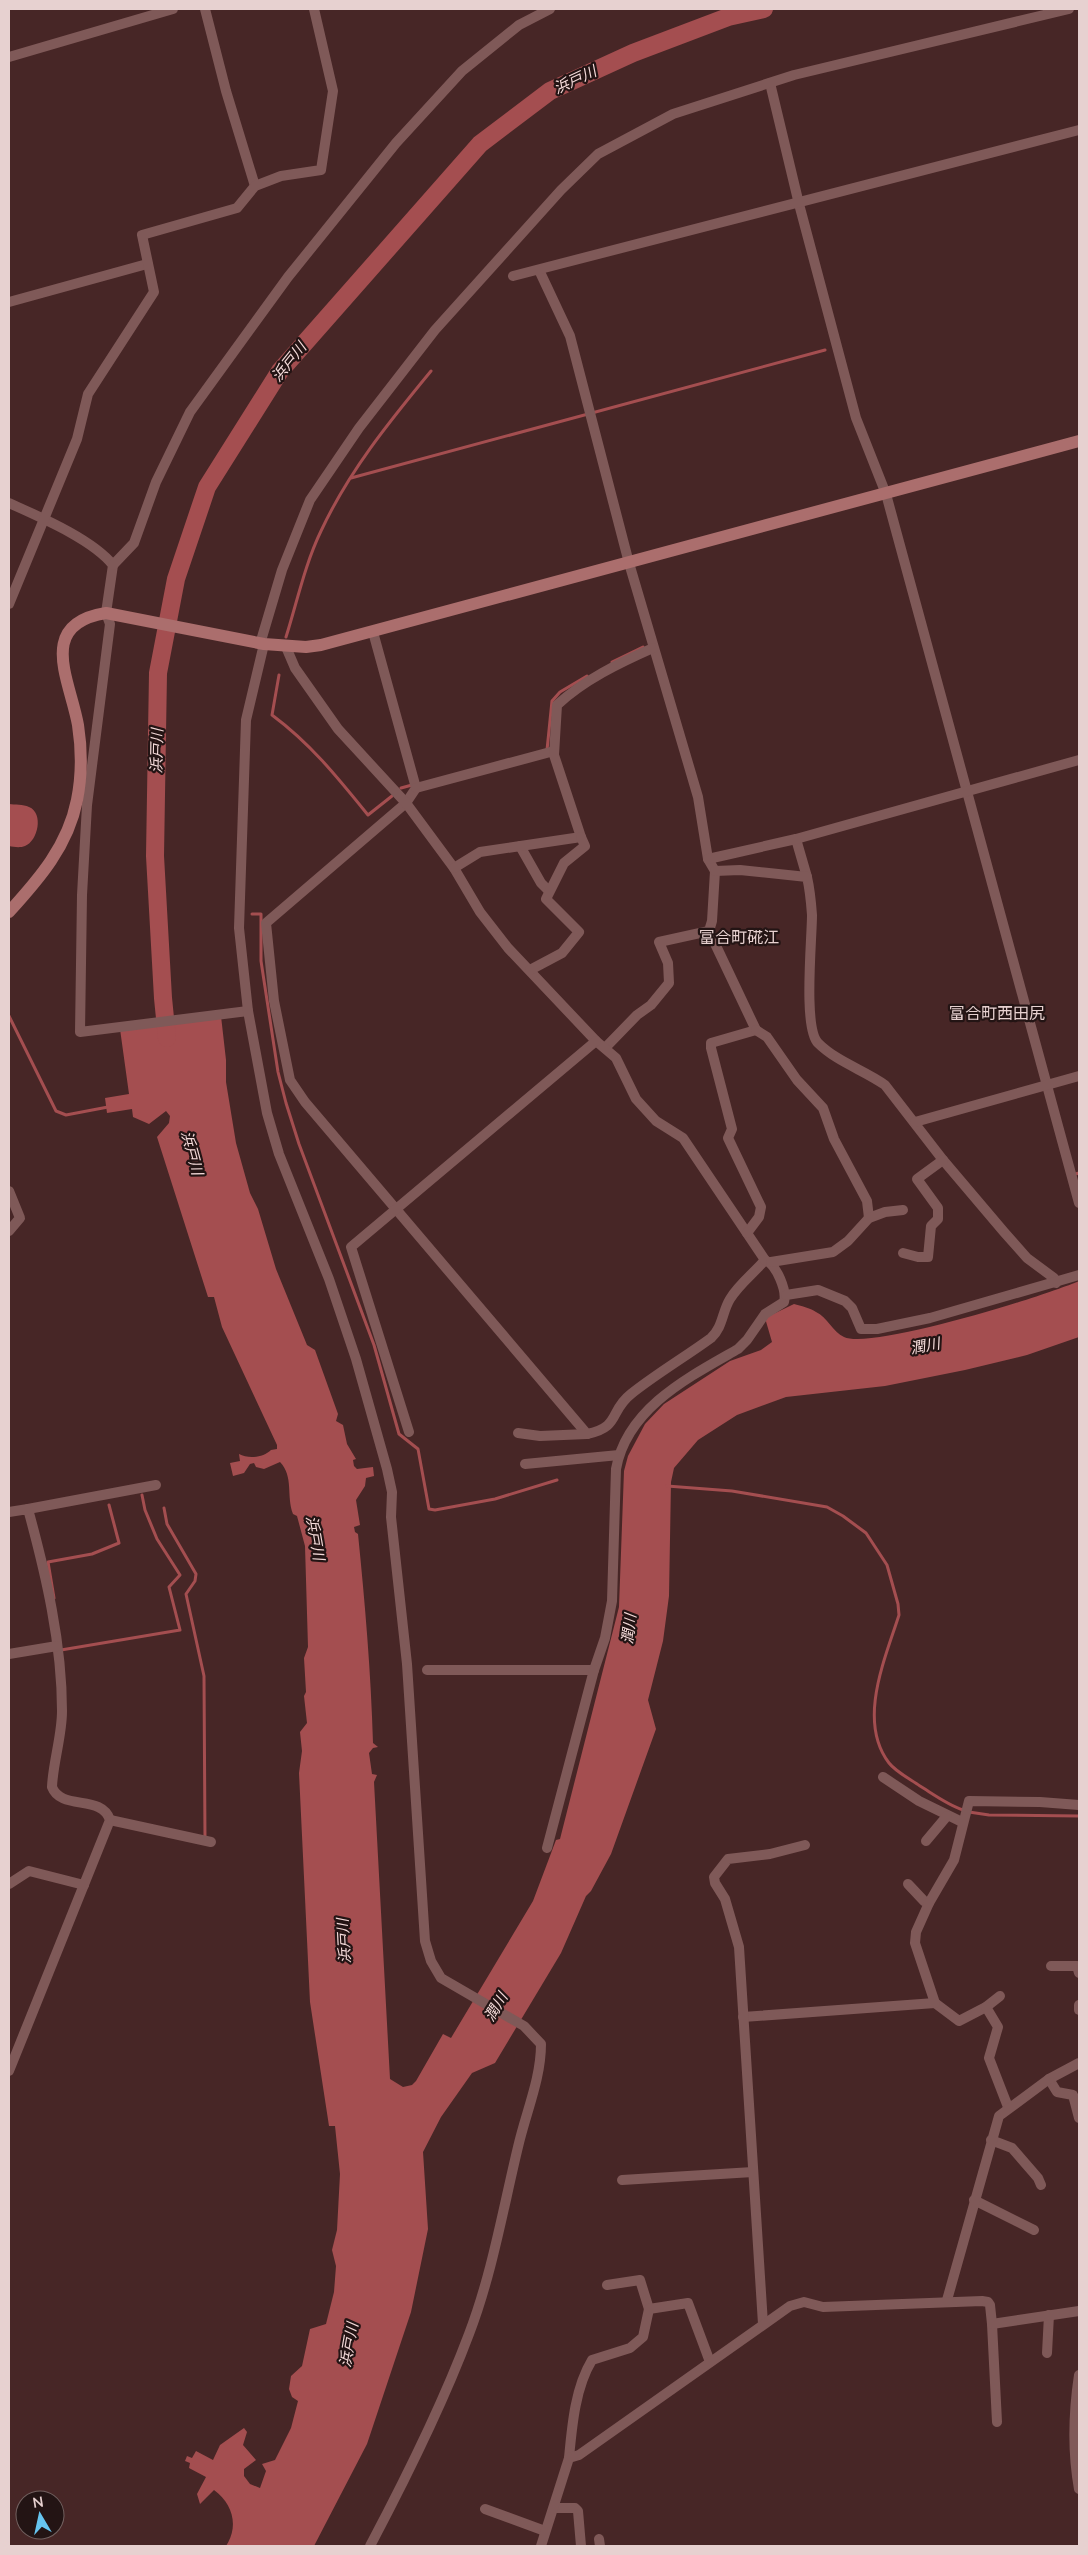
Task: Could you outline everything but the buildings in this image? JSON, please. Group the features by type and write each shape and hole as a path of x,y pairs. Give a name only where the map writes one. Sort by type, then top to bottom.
{"street":[{"path":"9,57 173,9"},
{"path":"205,9 226,91 255,186"},
{"path":"9,604 77,439 88,394 154,292 142,235 237,208 255,186 281,176 321,170 333,91 314,9"},
{"path":"248,1011 80,1032 87,805 110,624 106,613 116,562 134,543 156,482 190,412 288,277 396,143 462,71 519,26 550,9"},
{"path":"370,2546 431,2421 469,2334 489,2271 521,2131 541,2065 541,2044 524,2026 441,1978 431,1961 425,1941 418,1862 407,1664 391,1517 392,1492 356,1359 329,1279 279,1154 267,1113 248,1011 239,928 246,730 262,644 282,570 310,500 359,428 435,330 523,231 598,154 673,114 770,83 1069,9"},
{"path":"770,83 799,204 856,418 886,494 1079,1204"},
{"path":"513,276 799,204 1079,130"},
{"path":"9,302 147,264"},
{"path":"539,270 570,336 629,563 698,797 708,859 715,871 712,921 709,931 756,1030 767,1037 797,1080 823,1108 834,1139 867,1201 869,1218"},
{"path":"9,912 42,874 59,848 69,828 77,800 82,763 80,741 63,665 62,646 70,629 87,617 106,613 262,644 286,647 321,645 1079,441"},
{"path":"9,503 43,518 116,562"},
{"path":"373,632 416,788"},
{"path":"286,647 295,668 338,729 406,803 454,868 480,912 508,948 601,1045 616,1058 636,1100 656,1121 684,1138 747,1233 770,1263 785,1292 784,1302 765,1314 747,1340 738,1349 665,1394 646,1410 619,1455 612,1601 605,1638 594,1670 547,1848"},
{"path":"530,970 562,954 579,932 546,899 548,891 564,862 585,846 554,752 557,705 572,691 628,659 653,648"},
{"path":"554,752 416,788 406,803 266,923 274,1001 290,1080 305,1102 586,1434"},
{"path":"708,859 796,839 1079,760"},
{"path":"454,868 480,852 581,837"},
{"path":"796,839 811,893 810,1020 816,1042 856,1070 875,1077 885,1085 943,1160 1027,1258 1054,1278 1056,1283"},
{"path":"520,846 541,883 548,891"},
{"path":"715,871 740,870 807,877"},
{"path":"409,1432 351,1248 396,1209 637,1015 652,1005 669,983 668,963 660,942 709,931"},
{"path":"747,1233 759,1217 761,1207 728,1138 732,1129 710,1048 712,1044 756,1030"},
{"path":"914,1122 1079,1076"},
{"path":"903,1253 918,1258 928,1257 931,1226 938,1219 938,1208 917,1179 943,1160"},
{"path":"9,1191 20,1218 9,1231"},
{"path":"518,1434 540,1436 586,1434 601,1431 609,1426 628,1396 711,1338 718,1331 732,1296 770,1263 833,1252 848,1241 869,1218 885,1212 903,1210"},
{"path":"785,1292 818,1290 845,1301 852,1308 861,1329 877,1330 930,1318 1079,1275"},
{"path":"524,1464 619,1455"},
{"path":"9,1512 156,1485"},
{"path":"9,2071 110,1820 108,1814 100,1807 61,1797 54,1794 52,1787 62,1713 57,1646 41,1554 28,1509"},
{"path":"9,1654 57,1646"},
{"path":"427,1670 594,1670"},
{"path":"882,1778 947,1816 963,1819"},
{"path":"1000,1996 986,2008 959,2021 934,2003 915,1943 916,1932 929,1902 954,1860 968,1804 969,1802 1040,1802 1079,1805"},
{"path":"926,1841 947,1816"},
{"path":"110,1820 211,1842"},
{"path":"763,2324 739,1946 725,1899 715,1883 714,1877 728,1860 770,1854 805,1845"},
{"path":"9,1884 29,1871 84,1885"},
{"path":"908,1884 924,1901 929,1902"},
{"path":"1051,1966 1077,1966 1079,1974"},
{"path":"743,2017 934,2003"},
{"path":"1079,2005 1079,2010"},
{"path":"986,2008 998,2027 989,2058 1008,2108"},
{"path":"947,2300 998,2116 1049,2079 1079,2063"},
{"path":"1049,2079 1057,2092 1070,2093 1075,2097 1079,2118"},
{"path":"991,2140 1012,2148 1038,2178 1041,2185"},
{"path":"622,2180 753,2172"},
{"path":"974,2200 1034,2230"},
{"path":"541,2546 555,2508 569,2458 573,2422 585,2371 592,2360 630,2348 642,2337 649,2309 640,2280 607,2285"},
{"path":"569,2458 578,2455 763,2324 798,2302 823,2307 947,2300 988,2302 992,2324 997,2422"},
{"path":"649,2309 688,2303 710,2362"},
{"path":"992,2324 1079,2311"},
{"path":"1047,2353 1050,2315"},
{"path":"1079,2375 1073,2416 1073,2439 1079,2489"},
{"path":"555,2508 575,2508 578,2511 581,2546"},
{"path":"485,2509 546,2532"}],"water":[{"path":"9,804 27,806 34,810 37,815 38,827 36,833 30,843 25,846 9,846"},
{"name":"潤川","path":"221,1016 226,1060 226,1082 236,1143 250,1193 258,1209 276,1269 307,1345 315,1350 338,1414 336,1421 343,1425 347,1444 356,1459 353,1460 354,1466 357,1469 373,1467 374,1476 366,1478 365,1486 356,1500 360,1525 354,1527 355,1532 358,1534 363,1586 373,1743 378,1747 373,1748 369,1753 372,1774 377,1775 374,1782 390,2079 403,2087 412,2085 416,2081 443,2034 451,2038 533,1901 556,1840 560,1839 619,1607 624,1471 628,1456 645,1424 664,1404 730,1361 761,1350 772,1342 765,1318 794,1304 820,1314 840,1335 861,1339 888,1336 959,1320 1032,1298 1079,1281 1079,1337 1027,1355 965,1370 885,1386 786,1397 737,1415 698,1440 674,1468 671,1482 669,1596 663,1641 648,1700 656,1729 611,1854 591,1891 586,1896 561,1953 495,2063 472,2073 441,2117 423,2152 428,2229 411,2312 367,2444 314,2546 226,2546 233,2523 230,2509 214,2490 200,2504 197,2494 206,2477 189,2468 190,2463 185,2461 187,2456 192,2458 196,2451 213,2460 220,2445 244,2428 247,2432 243,2445 256,2460 244,2469 244,2476 250,2484 260,2488 266,2471 262,2464 275,2460 291,2428 298,2401 292,2397 289,2389 291,2376 302,2366 310,2329 326,2324 334,2292 336,2266 332,2250 337,2230 340,2174 335,2126 329,2126 310,2002 299,1773 302,1751 300,1732 307,1723 304,1696 306,1692 304,1658 308,1647 305,1546 297,1516 293,1514 291,1507 287,1474 280,1462 264,1469 256,1467 254,1463 250,1464 244,1473 233,1476 230,1463 240,1461 239,1454 247,1457 260,1456 277,1449 277,1445 222,1327 214,1297 208,1297 157,1137 169,1123 170,1116 166,1111 149,1124 133,1117 132,1109 107,1113 105,1098 129,1094 120,1029"}],"waterway":[{"name":"浜戸川","path":"167,1038 155,856 158,673 176,579 207,487 280,371 480,144 550,91 633,53 728,17 764,9"},
{"path":"351,478 825,350"},
{"path":"286,637 310,557 332,509 357,467 431,371"},
{"path":"612,662 643,647"},
{"path":"279,675 272,715 312,750 368,815 392,796"},
{"path":"547,750 552,701 560,692 587,676"},
{"path":"401,788 412,785"},
{"path":"252,914 261,914 261,961 278,1072 286,1103 299,1144 374,1345 399,1434 418,1449 429,1509 435,1510 495,1499 557,1480"},
{"path":"9,1016 56,1111 66,1115 108,1107"},
{"path":"1072,1175 1079,1173"},
{"path":"667,1486 732,1491 827,1507 866,1533 887,1565 898,1604 899,1615 881,1670 874,1709 875,1728 880,1746 889,1763 899,1772 941,1799 963,1810"},
{"path":"61,1650 180,1630 169,1587 180,1575 157,1539 145,1510 142,1495"},
{"path":"54,1598 48,1562 92,1554 119,1543 109,1505"},
{"path":"164,1508 167,1524 196,1574 195,1581 186,1594 204,1676 205,1839"},
{"path":"969,1812 989,1815 1079,1816"}],"district":[{"name":"富合町硴江","path":"739,937"},
{"name":"富合町西田尻","path":"997,1013"}]}
